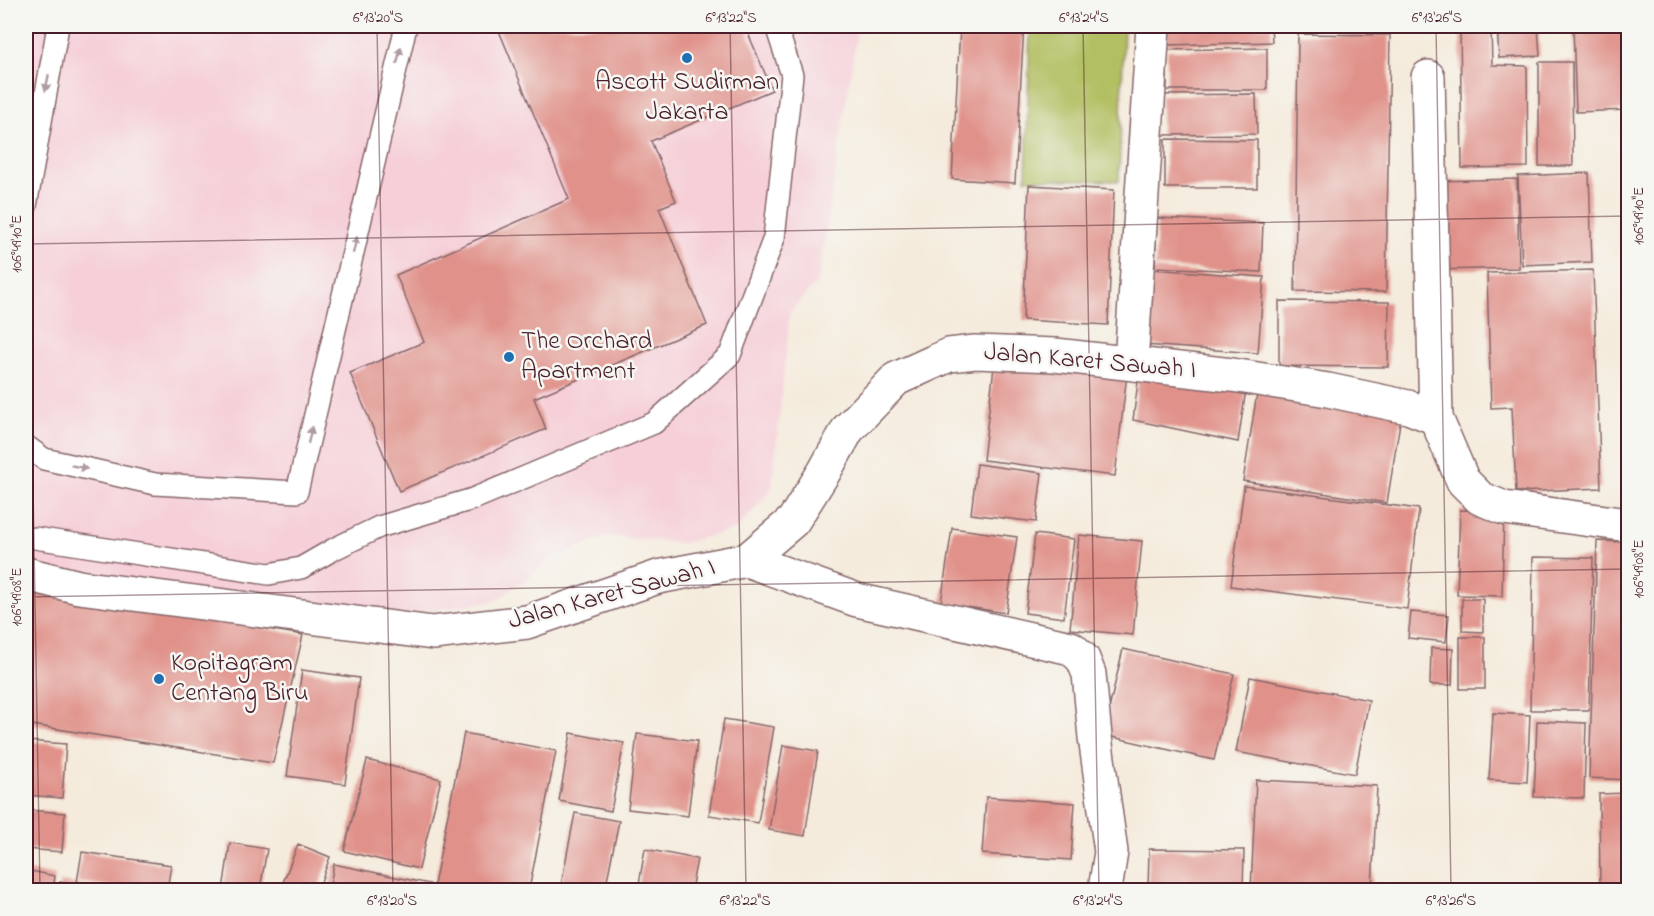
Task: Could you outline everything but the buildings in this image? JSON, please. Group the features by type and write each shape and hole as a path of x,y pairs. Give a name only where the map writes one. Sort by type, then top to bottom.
{"street":[{"path":"1131,363 1153,26"},
{"path":"1428,77 1436,418 1463,481 1480,498 1504,508 1629,525"},
{"name":"Jalan Karet Sawah I","path":"26,574 79,587 433,633 527,622 658,577 747,560 793,522 848,429 896,379 949,355 975,352 1055,355 1232,375 1328,390 1408,407 1436,418"},
{"path":"747,560 857,600 1071,648 1083,659 1089,674 1111,852 1105,891"}],"lane":[{"path":"26,206 58,26"},
{"path":"26,446 44,459 155,484 297,492 406,26"},
{"path":"35,538 269,574 301,568 379,527 473,499 654,423 730,355 774,238 792,75 776,26"}],"shaded area":[{"path":"26,26 858,26 818,281 790,312 772,489 737,529 682,543 610,536 555,557 497,600 336,626 26,595"}],"green space":[{"path":"1030,26 1124,26 1119,181 1026,179"}],"place":[{"name":"Ascott Sudirman Jakarta","path":"687,58"},
{"name":"The Orchard Apartment","path":"509,357"},
{"name":"Kopitagram Centang Biru","path":"159,679"}]}
